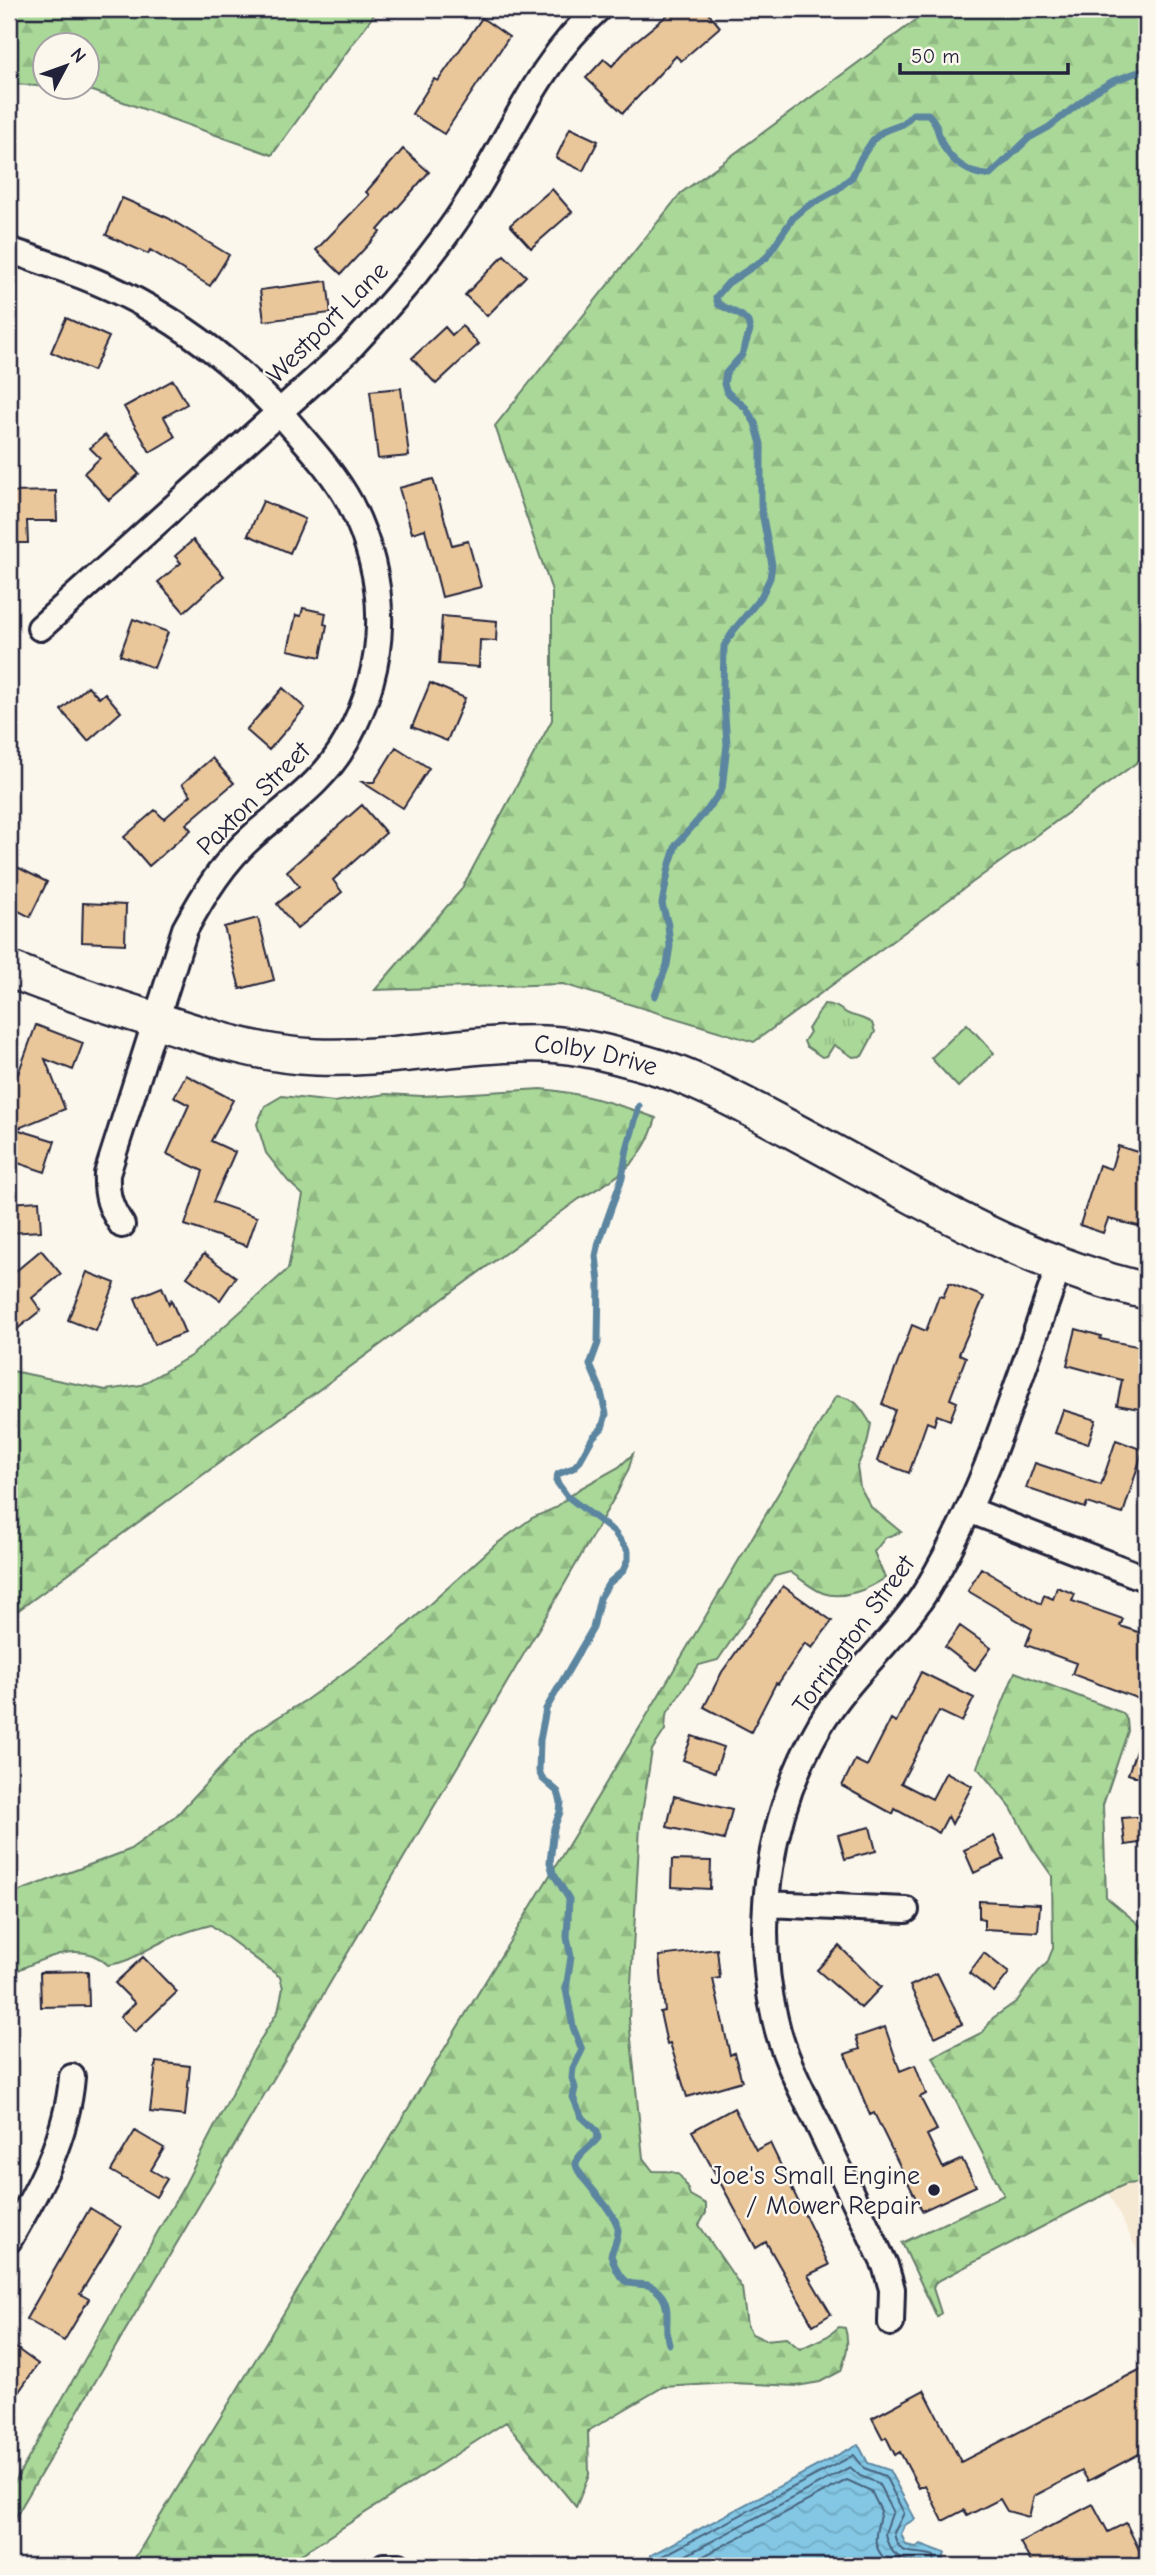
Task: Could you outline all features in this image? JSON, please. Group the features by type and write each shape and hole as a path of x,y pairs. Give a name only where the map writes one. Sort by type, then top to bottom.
{"street":[{"name":"Westport Lane","path":"40,628 348,350 394,301 436,249 495,159 534,85 565,43 598,9"},
{"name":"Paxton Street","path":"9,250 87,277 135,300 173,322 216,353 257,388 334,477 349,502 364,536 380,607 375,672 361,713 350,734 319,779 293,804 252,836 226,864 203,895 185,929 107,1174 111,1210 122,1225"},
{"name":"Colby Drive","path":"9,969 58,989 227,1043 312,1057 360,1057 489,1045 549,1044 648,1064 705,1086 975,1227 1060,1264 1147,1291"},
{"name":"Torrington Street","path":"891,2323 891,2289 885,2266 792,2070 775,2020 766,1953 766,1904 779,1824 792,1782 834,1705 925,1593 969,1510 1060,1264"},
{"path":"969,1510 1147,1579"},
{"path":"766,1904 906,1910"},
{"path":"9,2241 52,2161 67,2118 72,2077"},
{"path":"384,2566 399,2566"}],"shaded area":[{"path":"1147,2136 1147,2269 1093,2163"}],"green space":[{"path":"9,9 378,9 272,155 102,94 102,32 32,32 32,86 9,83"},
{"path":"931,9 1147,9 1147,755 754,1042 563,984 375,990 461,890 552,720 552,591 495,426 681,193"},
{"path":"824,1004 872,1023 875,1032 862,1056 853,1057 834,1045 827,1056 822,1057 806,1046 804,1041 810,1032 808,1029"},
{"path":"967,1024 994,1053 958,1087 931,1058"},
{"path":"541,1089 600,1100 656,1118 651,1133 636,1158 617,1176 579,1199 9,1617 9,1385 12,1371 106,1390 141,1385 192,1355 288,1269 303,1195 266,1153 257,1124 265,1106 282,1096 334,1102 386,1094 422,1096"},
{"path":"836,1396 853,1401 871,1424 867,1444 857,1467 860,1487 871,1507 901,1532 886,1537 874,1552 885,1578 864,1589 831,1595 815,1589 790,1572 775,1576 718,1660 699,1665 666,1715 665,1730 652,1750 640,1826 629,2019 643,2158 653,2171 678,2174 690,2195 706,2204 706,2213 699,2225 742,2288 747,2326 752,2334 765,2340 786,2338 800,2349 828,2336 839,2327 845,2328 847,2345 841,2371 820,2382 797,2386 731,2383 663,2387 588,2431 589,2475 576,2507 506,2422 283,2566 130,2566 640,1727"},
{"path":"633,1454 617,1493 545,1618 9,2528 9,2492 185,2184 254,2050 278,2011 283,1988 280,1977 211,1925 175,1936 116,1964 108,1965 97,1957 72,1952 46,1958 9,1974 9,1895 129,1850 175,1817 254,1732 306,1700 390,1640 495,1545 532,1518 555,1508 579,1489 619,1467"},
{"path":"1015,1672 1123,1713 1127,1720 1128,1731 1103,1805 1106,1897 1147,1931 1147,2182 1126,2184 1115,2189 936,2282 933,2288 941,2313 937,2317 902,2243 1004,2195 933,2057 983,2032 993,2018 1017,2001 1047,1963 1053,1948 1052,1876 1033,1849 1011,1808 977,1767"}],"water":[{"path":"858,2444 868,2463 889,2470 915,2519 905,2525 901,2534 906,2545 916,2547 921,2544 945,2553 941,2566 651,2566 651,2555"}],"building":[{"path":"675,9 705,9 720,27 681,61 676,56 623,113 586,78 604,59 612,66 632,44"},
{"path":"482,18 509,37 444,134 412,114 434,79 438,81"},
{"path":"570,128 598,141 583,171 556,158"},
{"path":"403,149 429,172 341,274 316,250 369,195 366,192"},
{"path":"552,189 572,212 531,248 510,225"},
{"path":"122,198 168,218 229,255 210,286 150,250 148,254 106,235"},
{"path":"504,255 526,276 487,316 465,295"},
{"path":"327,281 331,313 264,321 260,290"},
{"path":"66,318 109,337 93,371 51,352"},
{"path":"462,326 479,344 436,384 412,358 445,327 452,335"},
{"path":"173,380 187,404 164,417 175,437 150,452 124,407"},
{"path":"401,388 409,456 378,459 370,391"},
{"path":"105,435 139,474 109,500 84,473 100,458 90,448"},
{"path":"433,479 452,545 468,541 481,587 442,597 425,529 412,533 399,488"},
{"path":"56,491 57,521 27,521 28,543 9,543 9,492"},
{"path":"263,501 305,519 290,553 248,535"},
{"path":"193,540 224,576 184,612 158,582 181,563 175,556"},
{"path":"303,608 326,613 324,624 327,625 321,657 288,650 296,615 301,616"},
{"path":"442,616 497,621 496,641 480,640 479,667 439,664"},
{"path":"133,619 168,632 154,668 120,655"},
{"path":"430,683 465,698 447,741 412,727"},
{"path":"88,686 99,698 105,693 121,712 88,741 61,710"},
{"path":"283,688 305,708 269,750 246,730"},
{"path":"396,747 429,768 403,808 362,782 374,782"},
{"path":"212,758 234,783 186,824 191,830 149,866 124,837 155,810 164,819 191,795 182,784"},
{"path":"362,805 386,833 333,880 342,892 297,929 277,904 299,886 287,871"},
{"path":"9,863 47,882 30,917 9,906"},
{"path":"83,903 126,905 125,944 82,942"},
{"path":"258,918 274,980 240,989 224,927"},
{"path":"36,1025 83,1043 73,1070 45,1059 65,1109 16,1129 55,1141 45,1172 9,1160 9,1078 18,1074"},
{"path":"186,1075 233,1100 211,1141 235,1152 213,1202 257,1217 247,1246 185,1225 203,1171 167,1154 189,1105 174,1097"},
{"path":"1118,1146 1147,1155 1147,1228 1108,1219 1103,1233 1080,1225 1099,1165 1111,1169"},
{"path":"39,1201 41,1231 9,1233 9,1203"},
{"path":"41,1250 61,1274 32,1298 41,1310 16,1330 9,1321 9,1277"},
{"path":"204,1254 236,1277 220,1300 187,1277"},
{"path":"87,1272 115,1283 96,1331 68,1320"},
{"path":"949,1283 984,1297 959,1354 966,1357 950,1399 957,1402 950,1420 937,1415 934,1425 927,1422 909,1473 877,1461 895,1410 882,1404 912,1325 926,1331 939,1296 943,1297"},
{"path":"162,1287 169,1304 171,1300 185,1333 154,1345 135,1298"},
{"path":"1076,1329 1101,1336 1100,1339 1147,1348 1145,1410 1117,1405 1122,1380 1067,1365"},
{"path":"1063,1410 1096,1420 1088,1444 1055,1433"},
{"path":"1116,1440 1143,1450 1123,1514 1087,1503 1085,1508 1026,1488 1035,1463 1101,1485"},
{"path":"981,1568 1041,1604 1044,1595 1053,1599 1057,1587 1075,1594 1072,1601 1123,1619 1120,1626 1147,1635 1147,1702 1072,1674 1076,1663 1026,1645 1032,1629 968,1591"},
{"path":"783,1586 832,1621 812,1648 805,1643 778,1684 776,1683 751,1732 704,1707 722,1672"},
{"path":"960,1626 991,1648 975,1670 945,1647"},
{"path":"921,1672 974,1698 962,1722 939,1711 901,1783 932,1799 946,1772 972,1786 952,1824 948,1816 939,1833 895,1809 893,1814 842,1786 855,1760 867,1766 891,1719 896,1722"},
{"path":"1144,1727 1147,1727 1147,1780 1128,1774"},
{"path":"692,1736 724,1747 715,1772 683,1760"},
{"path":"674,1796 732,1810 724,1840 667,1827"},
{"path":"1147,1816 1147,1842 1125,1845 1122,1818"},
{"path":"870,1827 876,1851 845,1859 838,1835"},
{"path":"994,1836 1004,1859 974,1873 964,1850"},
{"path":"672,1860 711,1861 710,1889 671,1887"},
{"path":"979,1901 1040,1904 1038,1932 984,1929 984,1919 979,1918"},
{"path":"839,1946 881,1987 861,2008 817,1970"},
{"path":"717,1949 720,1978 713,1979 730,2055 734,2053 742,2081 687,2097 670,2043 667,2044 660,2012 665,2011 659,1956"},
{"path":"984,1953 1009,1973 994,1992 969,1973"},
{"path":"143,1957 177,1992 135,2032 120,2017 135,2003 115,1983"},
{"path":"88,1971 89,2006 41,2007 40,1972"},
{"path":"937,1973 962,2024 935,2037 910,1986"},
{"path":"885,2027 900,2071 915,2065 926,2094 920,2097 937,2130 927,2135 943,2168 962,2159 976,2186 922,2211 874,2113 870,2115 845,2054 860,2049 856,2037"},
{"path":"156,2062 190,2066 185,2116 150,2112"},
{"path":"734,2108 756,2150 770,2143 829,2265 808,2275 831,2314 813,2325 766,2242 756,2248 692,2131"},
{"path":"135,2131 164,2148 151,2170 167,2179 156,2197 111,2171"},
{"path":"90,2208 121,2227 80,2294 89,2299 64,2341 26,2319"},
{"path":"9,2343 38,2364 9,2406"},
{"path":"1147,2366 1147,2439 1143,2452 1088,2481 1082,2471 1034,2496 1029,2517 1007,2511 1000,2499 967,2516 964,2510 943,2521 925,2485 919,2488 900,2452 895,2455 872,2418 924,2390 961,2462"},
{"path":"1093,2504 1108,2532 1126,2523 1147,2566 1068,2566 1063,2557 1044,2566 1033,2566 1020,2542"}],"waterway":[{"path":"655,996 667,965 670,946 662,904 676,845 722,789 727,744 723,688 724,646 761,597 770,578 772,565 761,507 761,444 755,423 746,408 727,392 724,384 726,373 742,355 750,330 748,322 742,316 718,304 716,297 728,283 766,258 793,218 852,177 873,140 882,132 903,124 913,114 928,114 931,117 946,150 956,161 976,173 990,175 1029,138 1049,127 1094,92 1113,81 1147,69"},
{"path":"639,1106 622,1178 596,1256 599,1282 598,1343 590,1365 600,1388 606,1414 602,1428 593,1437 579,1462 573,1468 558,1474 556,1481 567,1496 614,1532 628,1551 628,1560 623,1571 609,1583 600,1598 593,1628 546,1709 540,1740 539,1771 542,1778 558,1792 561,1802 554,1828 550,1862 553,1873 569,1899 567,1937 571,1957 566,1989 573,2027 582,2050 573,2068 573,2097 581,2116 597,2131 598,2138 579,2156 577,2168 615,2220 618,2235 611,2255 622,2279 628,2283 648,2285 662,2296 666,2308 669,2344"}],"place":[{"name":"Joe's Small Engine / Mower Repair","path":"934,2190"}]}
